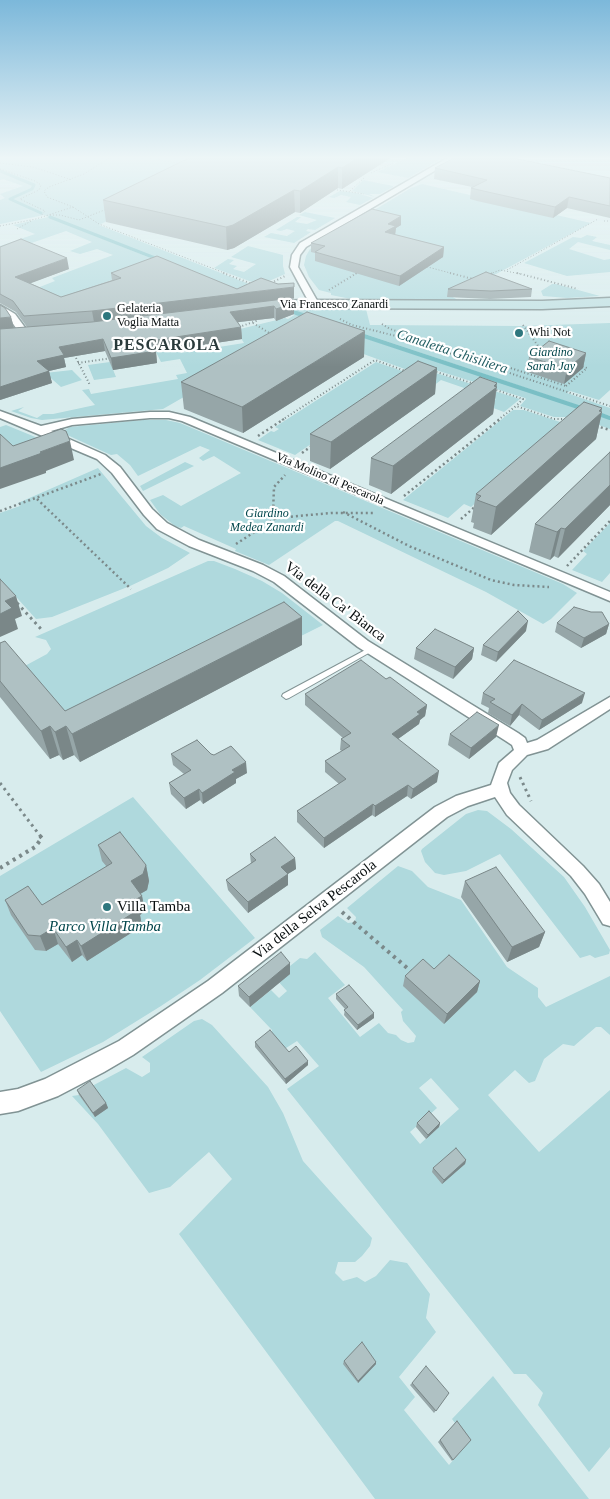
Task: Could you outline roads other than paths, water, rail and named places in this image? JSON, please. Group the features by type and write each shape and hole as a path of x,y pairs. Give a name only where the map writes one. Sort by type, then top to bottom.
{"main road":[{"name":"Via Francesco Zanardi","path":"254,309 314,304 498,305 610,302"},
{"path":"5,334 28,332"}],"street":[{"path":"314,304 294,267 296,254 303,245 334,227"},
{"path":"0,308 12,316 28,332"},
{"name":"Via della Ca' Bianca","path":"0,414 79,446 104,460 121,476 148,512 162,526 194,544 279,578 371,650 512,737 519,742 522,750"},
{"name":"Via Molino di Pescarola","path":"40,430 72,422 150,415 169,415 186,419 610,597"},
{"path":"610,702 542,745 522,750 505,767 500,776 500,788 506,802 584,880 610,918"},
{"name":"Via della Selva Pescarola","path":"0,1103 18,1100 50,1088 97,1065 126,1048 215,987 441,812 500,788"}],"lane":[{"path":"286,696 371,650"}],"waterway":[{"name":"Canaletta Ghisiliera","path":"75,227 160,260"},
{"name":"Canaletta Ghisiliera","path":"287,310 309,317"},
{"name":"Canaletta Ghisiliera","path":"358,334 584,409"},
{"name":"Canaletta Ghisiliera","path":"596,413 610,418"}],"place":[{"name":"Gelateria Voglia Matta","path":"107,316"},
{"name":"Whi Not","path":"519,333"},
{"name":"Villa Tamba","path":"107,907"}],"district":[{"name":"PESCAROLA","path":"167,346"}],"park label":[{"name":"Giardino Sarah Jay","path":"551,360"},
{"name":"Giardino Medea Zanardi","path":"267,521"},
{"name":"Parco Villa Tamba","path":"105,927"}]}
